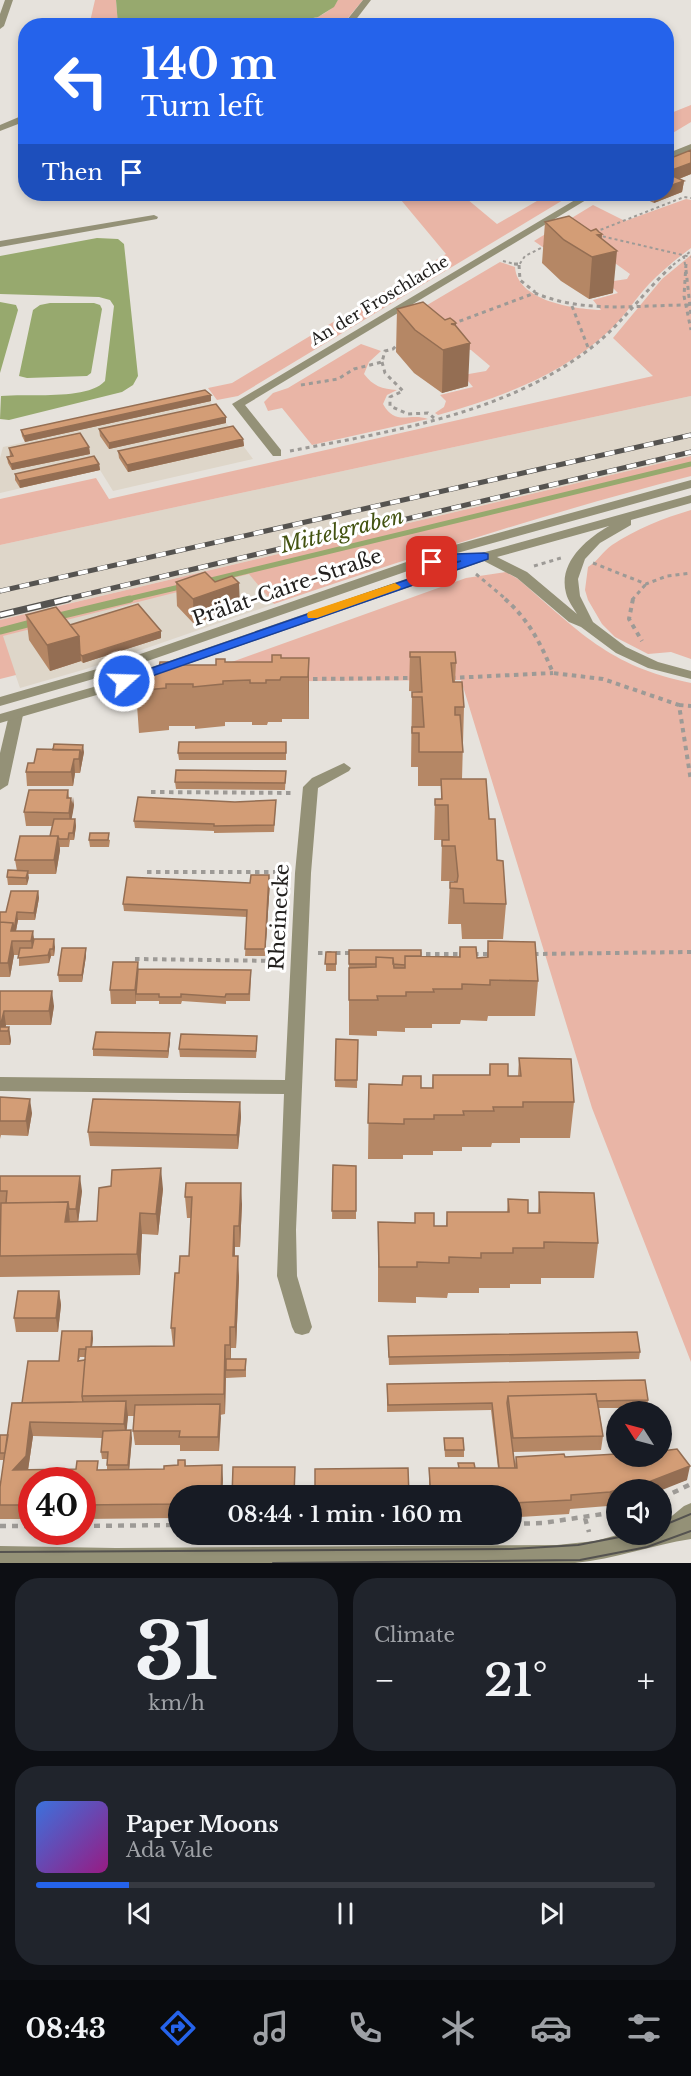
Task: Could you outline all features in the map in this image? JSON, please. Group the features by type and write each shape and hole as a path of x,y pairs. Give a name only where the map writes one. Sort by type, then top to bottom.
{"street":[{"path":"0,26 9,0"},
{"path":"352,18 367,0"},
{"path":"0,119 10,123"},
{"path":"0,128 18,120"},
{"path":"674,154 691,147"},
{"name":"An der Froschlache","path":"277,453 238,404 579,201"},
{"name":"Prälat-Caire-Straße","path":"4,701 102,672 420,562 427,556 691,484"},
{"name":"Prälat-Caire-Straße","path":"0,719 102,689 484,557 691,499"},
{"path":"586,624 586,615 578,606 571,590 571,577 578,558 598,537 657,508"},
{"path":"420,562 455,557 484,557 522,575 574,620 586,624 621,650 653,665 691,675"},
{"path":"201,638 212,650"},
{"path":"0,785 15,715 4,701"},
{"path":"310,793 311,787 317,781 344,768"},
{"name":"Rheinecke","path":"302,1327 287,1276 287,1230 303,873 310,793"},
{"path":"0,1084 294,1087"},
{"path":"672,1531 691,1513"},
{"path":"0,1556 557,1555 597,1557 633,1545"}],"lane":[{"path":"0,244 154,217"}],"path":[{"path":"674,201 684,197 691,198"},
{"path":"674,201 591,233 691,257"},
{"path":"555,242 531,251 519,265 519,280 535,293 571,306 600,308 687,305"},
{"path":"277,453 357,438 435,418 500,399 541,381 589,350 617,327 661,274 691,251"},
{"path":"684,255 691,330"},
{"path":"485,256 519,265"},
{"path":"446,326 535,293"},
{"path":"687,305 691,315"},
{"path":"571,306 589,350"},
{"path":"406,342 399,342 393,349 385,351 382,362 385,374 404,391 390,397 390,406 396,412 410,415 428,413 435,418"},
{"path":"293,386 338,379 354,369 382,362"},
{"path":"545,556 564,554"},
{"path":"530,567 559,558 568,558"},
{"path":"590,562 646,584"},
{"path":"646,645 631,629 628,616 632,598 646,584 667,576 691,573"},
{"path":"475,574 519,611 537,635 553,673"},
{"path":"442,678 553,673 603,679 679,705 691,706"},
{"path":"304,679 420,678"},
{"path":"679,705 691,781"},
{"path":"151,792 310,793"},
{"path":"147,872 303,873"},
{"path":"523,954 691,952"},
{"path":"135,959 299,957 358,953"},
{"path":"416,954 499,954"},
{"path":"672,1493 691,1484"},
{"path":"522,1524 543,1523 606,1514"},
{"path":"96,1526 168,1525"},
{"path":"0,1526 18,1526"}],"shaded area":[{"path":"95,0 116,0 117,18 91,18"},
{"path":"116,0 338,0 334,7 313,18 117,18"},
{"path":"338,0 363,0 348,18 314,18 333,7"},
{"path":"691,105 691,122 674,132 674,112"},
{"path":"686,199 691,200 691,248 649,284 615,325 591,346 551,372 529,383 485,401 438,415 435,413 444,407 446,401 440,395 473,387 463,375 486,371 490,366 471,350 462,349 417,311 500,262 515,267 518,279 525,288 536,295 562,305 601,310 593,300 618,293 607,282 627,279 630,274 612,261 544,248 534,241 593,205 625,221"},
{"path":"402,201 469,201 497,224 537,201 561,201 238,396 217,400 208,388 232,383 446,254"},
{"path":"97,238 118,239 124,244 138,376 133,385 122,392 9,420 0,419 1,396 71,394 96,387 105,381 114,306 110,300 99,297 0,294 0,256"},
{"path":"691,255 691,396 0,545 0,499 96,478 109,499 653,376 613,338 662,279"},
{"path":"0,302 16,305 18,310 0,373"},
{"path":"50,303 100,305 102,309 91,373 87,376 27,378 19,376 33,310 40,305"},
{"path":"361,344 381,351 369,362 364,374 378,386 397,390 387,395 383,404 388,411 398,417 428,419 312,445 282,408 268,411 264,402 273,393 288,388"},
{"path":"206,396 253,459 113,491 100,470 0,493 0,458 3,447 25,442 22,436"},
{"path":"691,396 691,456 0,620 0,545"},
{"path":"691,456 691,476 481,536 274,604 249,574 3,636 16,675 0,679 0,620"},
{"path":"691,510 691,659 671,652 648,654 615,637 602,624 585,590 588,567 621,539 660,520"},
{"path":"506,572 518,579 596,644 616,656 662,676 691,683 691,1362 592,1108 461,680 176,682 466,578"},
{"path":"249,573 274,604 86,669 20,688 2,636"}],"building":[{"path":"691,150 691,163 674,169 674,157"},
{"path":"674,177 684,181 674,184"},
{"path":"569,216 591,231 596,229 602,234 597,235 617,251 592,257 564,240 545,222"},
{"path":"423,302 445,320 450,318 454,321 456,323 451,324 455,325 470,343 443,350 415,330 397,309"},
{"path":"205,390 211,395 24,436 21,430"},
{"path":"216,404 226,417 109,443 99,429"},
{"path":"233,426 243,439 127,465 118,451"},
{"path":"80,433 89,447 11,464 7,457 13,456 9,448"},
{"path":"94,456 99,464 19,481 15,474"},
{"path":"205,572 215,582 232,576 239,583 193,599 176,582"},
{"path":"138,604 161,631 82,656 80,654 79,636 70,625"},
{"path":"56,607 79,636 47,645 26,615"},
{"path":"410,652 455,652 456,663 451,663 453,682 462,682 464,707 455,707 455,715 460,715 463,752 419,752 419,733 412,733 412,727 424,727 422,697 412,697 412,692 422,692 420,657 410,657"},
{"path":"272,655 281,655 281,658 309,658 308,677 281,677 280,680 266,680 266,683 250,683 250,680 223,681 223,684 193,687 193,684 166,684 166,688 136,691 138,669 159,669 160,662 168,662 168,665 216,665 216,659 225,659 225,662 272,662"},
{"path":"179,742 286,742 286,753 178,753"},
{"path":"54,744 83,745 81,757 80,750 53,750"},
{"path":"37,749 80,750 79,759 74,759 71,772 26,772 28,763 34,763"},
{"path":"176,770 286,771 285,783 175,782"},
{"path":"441,779 486,779 489,819 495,819 497,860 503,861 506,904 464,903 463,889 450,888 450,882 457,882 458,876 455,846 442,846 442,840 449,840 448,805 435,805 435,799 442,799"},
{"path":"29,790 68,790 67,798 71,798 69,813 24,812"},
{"path":"138,797 235,802 276,800 274,825 214,826 214,824 134,821"},
{"path":"54,819 75,819 73,833 69,833 68,839 50,836"},
{"path":"90,833 109,833 108,840 89,840"},
{"path":"20,836 58,836 54,860 15,860"},
{"path":"8,870 28,871 26,878 7,877"},
{"path":"251,875 269,875 265,949 245,949 247,910 123,904 127,877 250,883"},
{"path":"11,891 38,891 34,913 17,912 14,930 13,923 0,922 0,912 6,912"},
{"path":"0,922 13,923 11,931 33,931 31,941 12,941 8,963 0,963"},
{"path":"34,939 54,939 53,949 50,949 48,955 18,958 20,948 32,948"},
{"path":"488,941 535,942 538,981 490,980 490,985 462,984 462,989 406,992 406,996 377,996 378,1000 349,1000 349,968 376,967 376,957 393,958 394,968 405,968 405,956 460,957 460,947 476,947 477,958 488,957"},
{"path":"62,948 86,948 82,975 58,975"},
{"path":"349,950 421,950 421,956 405,956 405,965 393,964 393,958 376,957 376,964 349,964"},
{"path":"326,952 336,952 336,964 325,964"},
{"path":"113,962 138,962 135,990 110,990"},
{"path":"138,969 251,970 249,994 226,994 225,997 181,994 181,997 159,997 159,994 136,994"},
{"path":"0,991 52,991 49,1011 4,1011 0,1027"},
{"path":"0,1027 9,1027 8,1031 0,1031"},
{"path":"96,1032 170,1033 168,1051 93,1049"},
{"path":"181,1034 257,1036 256,1051 179,1049"},
{"path":"336,1039 358,1040 357,1080 335,1080"},
{"path":"519,1058 571,1059 574,1102 523,1102 523,1107 493,1107 494,1111 463,1111 464,1115 434,1115 434,1119 404,1119 404,1124 368,1123 369,1084 402,1085 403,1076 421,1076 421,1088 433,1088 433,1075 490,1075 490,1064 508,1064 508,1076 521,1076"},
{"path":"0,1097 30,1099 26,1121 0,1121"},
{"path":"93,1099 240,1102 237,1135 88,1132"},
{"path":"333,1165 356,1166 356,1211 332,1211"},
{"path":"161,1168 156,1214 140,1213 137,1254 0,1256 1,1203 68,1202 65,1222 97,1221 99,1188 111,1186 112,1170"},
{"path":"0,1176 80,1176 76,1209 69,1209 68,1202 6,1203 7,1191 0,1191"},
{"path":"186,1183 241,1183 239,1226 234,1226 233,1256 238,1256 235,1327 230,1327 230,1345 225,1345 224,1394 82,1396 86,1347 174,1346 175,1328 171,1328 175,1273 179,1273 180,1256 189,1256 192,1197 185,1197"},
{"path":"539,1192 594,1193 598,1243 544,1242 544,1248 513,1248 513,1253 481,1253 481,1258 449,1257 449,1263 417,1262 417,1267 379,1267 378,1222 415,1223 415,1213 434,1213 434,1226 447,1226 447,1212 509,1212 508,1199 528,1200 528,1213 540,1213"},
{"path":"18,1291 59,1291 56,1318 14,1318"},
{"path":"62,1331 92,1331 91,1347 79,1349 78,1361 85,1360 83,1402 22,1403 28,1361 59,1361"},
{"path":"637,1332 640,1352 389,1357 388,1336"},
{"path":"226,1359 246,1359 245,1370 226,1370"},
{"path":"645,1380 648,1400 597,1401 596,1394 508,1396 515,1468 499,1468 492,1403 388,1405 387,1384"},
{"path":"596,1394 603,1436 513,1438 508,1396"},
{"path":"126,1401 124,1424 30,1422 26,1456 13,1470 18,1470 18,1505 0,1505 0,1487 12,1403"},
{"path":"220,1404 218,1437 179,1437 180,1431 133,1431 135,1405"},
{"path":"131,1430 128,1465 107,1465 108,1452 101,1452 103,1431"},
{"path":"0,1435 8,1435 5,1453 0,1453"},
{"path":"444,1438 463,1438 464,1450 445,1450"},
{"path":"677,1449 690,1466 656,1479 606,1479 606,1492 571,1495 571,1500 522,1502 522,1485 430,1485 429,1468 517,1468 516,1457 606,1455 606,1467 672,1467 672,1450"},
{"path":"178,1460 185,1460 185,1466 222,1465 221,1485 168,1485 168,1504 96,1505 96,1467 76,1467 77,1461 98,1461 97,1470 164,1469 164,1466 178,1465"},
{"path":"458,1463 474,1463 475,1468 459,1468"},
{"path":"233,1467 295,1467 294,1485 232,1485"},
{"path":"408,1468 409,1485 315,1485 315,1469"}],"waterway":[{"name":"Mittelgraben","path":"203,582 691,464"},
{"name":"Mittelgraben","path":"124,600 184,586"},
{"name":"Mittelgraben","path":"55,617 130,599"},
{"name":"Mittelgraben","path":"0,631 35,622"}],"tram line":[{"path":"672,1522 691,1514"},
{"path":"273,1563 580,1560 647,1547 691,1531"},
{"path":"0,1552 512,1549 578,1545 606,1540"}],"railway":[{"path":"0,591 691,435"},
{"path":"62,600 691,452"},
{"path":"0,615 68,599"}],"slow traffic":[{"path":"313,615 395,587"}],"route":[{"path":"124,681 484,557 455,557 432,562"}]}
